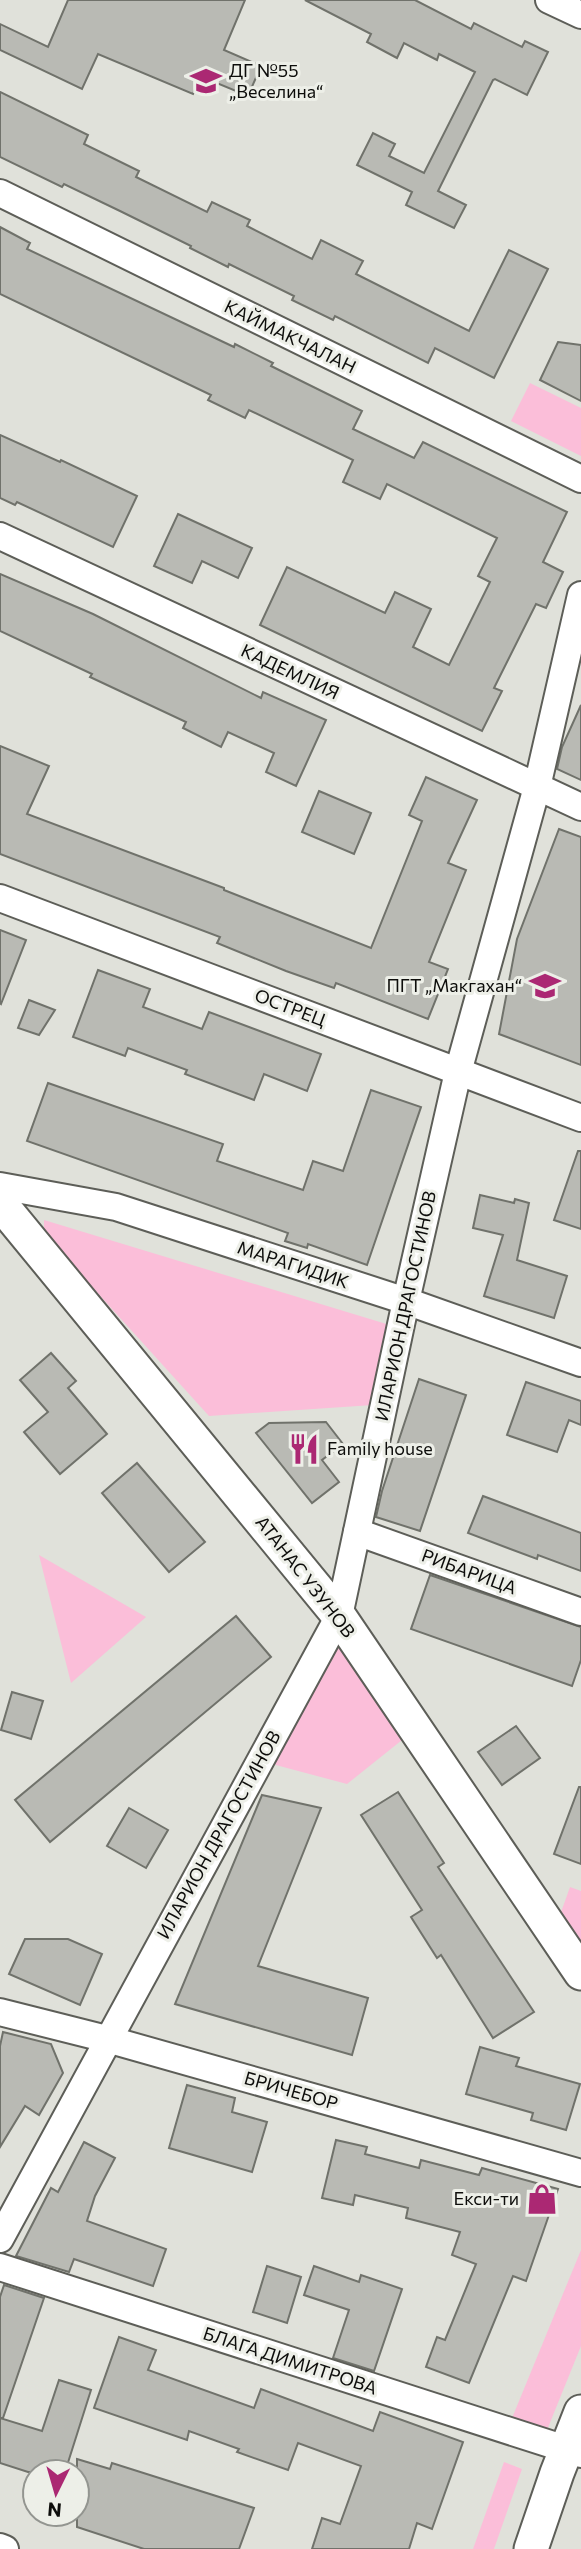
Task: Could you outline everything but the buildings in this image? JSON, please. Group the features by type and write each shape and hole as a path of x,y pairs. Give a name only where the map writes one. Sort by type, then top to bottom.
{"street":[{"path":"549,0 581,15"},
{"name":"КАЙМАКЧАЛАН","path":"0,193 581,479"},
{"name":"КАДЕМЛИЯ","path":"0,536 581,807"},
{"name":"ИЛАРИОН ДРАГОСТИНОВ","path":"0,2239 339,1616 458,1072 537,786 581,595"},
{"name":"ОСТРЕЦ","path":"0,898 581,1118"},
{"name":"МАРАГИДИК","path":"0,1186 116,1207 406,1301 581,1363"},
{"name":"АТАНАС УЗУНОВ","path":"0,1203 339,1616 581,1973"},
{"name":"РИБАРИЦА","path":"357,1532 581,1612"},
{"name":"БРИЧЕБОР","path":"0,2012 107,2039 581,2173"},
{"name":"БЛАГА ДИМИТРОВА","path":"0,2267 573,2452"},
{"path":"531,2549 573,2452 581,2412"},
{"path":"0,2547 5,2549"}],"shaded area":[{"path":"530,383 581,408 581,456 511,421"},
{"path":"44,1220 393,1326 373,1405 209,1416 44,1234"},
{"path":"39,1555 146,1617 71,1683"},
{"path":"339,1639 407,1736 347,1784 272,1764"},
{"path":"570,1887 581,1891 581,1946 560,1915"},
{"path":"581,2250 581,2346 545,2435 510,2423"},
{"path":"504,2462 522,2469 494,2549 473,2549"}],"place":[{"name":"ДГ №55 „Веселина“","path":"206,81"},
{"name":"ПГТ „Макгахан“","path":"545,986"},
{"name":"Family house","path":"304,1449"},
{"name":"Екси-ти","path":"542,2199"}]}
